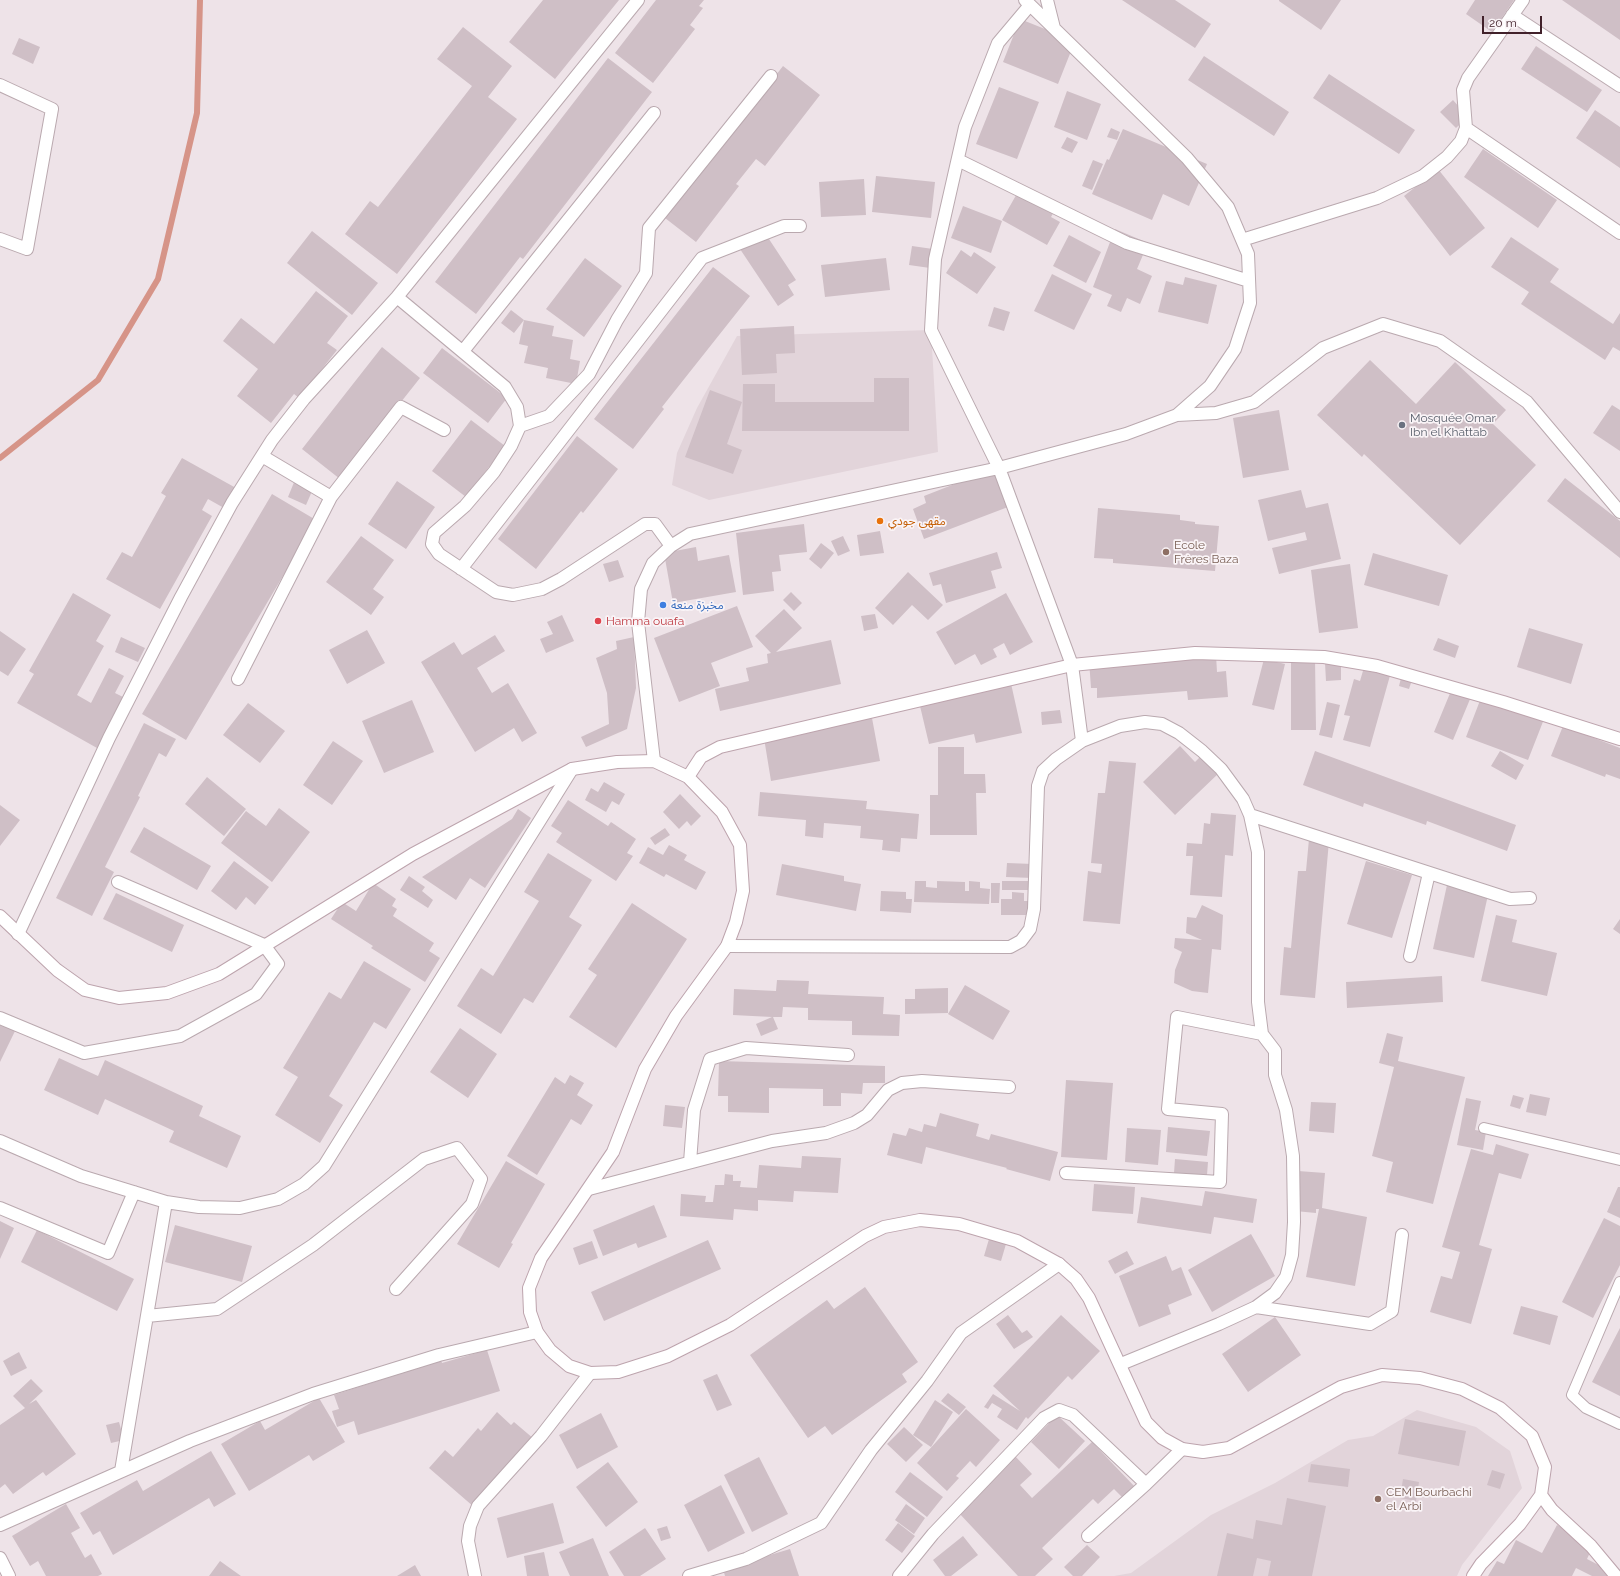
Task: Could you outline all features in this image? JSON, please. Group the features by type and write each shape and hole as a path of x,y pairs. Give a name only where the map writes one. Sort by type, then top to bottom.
{"street":[{"path":"18,934 109,738 180,597 232,503 272,440 304,399 397,297 638,0"},
{"path":"1047,0 1054,29"},
{"path":"1242,240 1377,198 1423,176 1447,157 1461,141 1466,128 1463,90 1468,78 1523,0"},
{"path":"1082,741 1072,665 999,468 931,330 935,260 965,127 998,43 1027,2 1187,158 1228,207 1248,254 1250,303 1235,350 1210,386 1177,415"},
{"path":"1512,15 1620,86"},
{"path":"520,426 549,416 589,374 646,272 649,228 771,76"},
{"path":"0,85 52,109 27,249 0,239"},
{"path":"463,351 654,113"},
{"path":"1466,128 1620,233"},
{"path":"958,160 1127,243 1249,281"},
{"path":"461,569 702,258 784,226 800,226"},
{"path":"397,297 505,387 517,407 520,426 511,446 494,472 465,506 434,533 432,544 439,554 496,592 512,595 542,589 561,579 645,524 655,524 670,546"},
{"path":"654,762 638,622 641,589 653,563 670,546 690,534 999,468 1126,434 1177,415 1216,413 1254,402 1323,348 1383,324 1440,341 1527,402 1620,512"},
{"path":"238,679 331,497 401,407 444,430"},
{"path":"262,456 331,497"},
{"path":"688,777 701,757 720,747 1072,665 1196,653 1324,657 1377,666 1503,702 1620,739"},
{"path":"727,946 1010,947 1021,941 1030,929 1034,909 1038,786 1043,771 1056,759 1082,741 1120,726 1145,722 1162,724 1179,733 1221,769 1243,799 1250,815 1258,852 1258,1002 1262,1034 1275,1052 1274,1075 1286,1110 1293,1156 1294,1222 1292,1255 1286,1278 1275,1293 1256,1307 1219,1324 1120,1364"},
{"path":"0,916 57,970 86,990 119,998 167,993 219,974 412,854 572,769 617,762 654,762 688,777 722,812 740,845 743,891 736,922 727,946 676,1016 645,1069 613,1152 541,1258 529,1288 530,1312 537,1332 550,1350 569,1366 590,1373 618,1372 674,1353 730,1325 865,1236 884,1227 920,1220 959,1224 1017,1241 1059,1264 1076,1279 1089,1298 1146,1422 1162,1438 1182,1449 1203,1452 1229,1448 1341,1386 1382,1375 1420,1378 1462,1389 1500,1408 1532,1436 1545,1467 1541,1495 1520,1524 1481,1564 1473,1576"},
{"path":"0,1141 81,1176 166,1202 199,1207 240,1208 278,1199 304,1184 324,1166 572,769"},
{"path":"1250,815 1510,899 1530,898"},
{"path":"1410,956 1429,873"},
{"path":"0,1018 84,1053 180,1036 256,994 278,964 264,945 118,882"},
{"path":"1066,1173 1220,1182 1222,1114 1168,1109 1178,1017 1262,1034"},
{"path":"690,1162 694,1110 710,1059 746,1048 848,1054"},
{"path":"589,1189 772,1141 826,1133 854,1123 867,1115 888,1090 902,1083 922,1081 1009,1087"},
{"path":"147,1316 216,1309 313,1245 424,1159 457,1148 481,1179 472,1204 396,1289"},
{"path":"0,1208 108,1253 134,1192"},
{"path":"121,1471 166,1202"},
{"path":"1256,1307 1370,1324 1392,1311 1402,1235"},
{"path":"689,1576 746,1559 821,1522 871,1450 927,1381 961,1333 1059,1264"},
{"path":"0,1525 190,1441 313,1394 439,1355 537,1332"},
{"path":"475,1576 468,1541 470,1526 478,1506 541,1436 590,1373"},
{"path":"899,1576 933,1534 1044,1418 1059,1410 1073,1415 1146,1484"},
{"path":"1088,1536 1146,1484 1182,1449"},
{"path":"1541,1495 1552,1510 1591,1546 1616,1576"},
{"path":"0,1558 9,1576"}],"lane":[{"path":"1484,1128 1620,1160"},
{"path":"1620,1282 1572,1395 1586,1408 1620,1424"}],"shaded area":[{"path":"931,330 938,452 709,500 672,485 677,453 697,408 737,336"},
{"name":"CEM Bourbachi el Arbi","path":"1417,1410 1476,1427 1510,1451 1522,1488 1462,1565 1457,1576 1114,1576 1131,1573 1211,1515 1275,1483 1348,1440 1373,1436"}],"building":[{"path":"543,0 619,0 555,79 509,42"},
{"path":"656,0 704,0 699,6 703,8 690,25 695,29 653,83 615,53"},
{"path":"1122,0 1175,0 1211,24 1195,48"},
{"path":"1279,0 1341,0 1321,30"},
{"path":"1475,0 1514,0 1492,32 1466,14"},
{"path":"1562,0 1620,0 1620,40"},
{"path":"1020,19 1075,41 1058,84 1003,62"},
{"path":"463,27 512,66 488,97 517,119 397,274 345,234 370,201 378,207 472,86 437,59"},
{"path":"19,38 40,47 33,64 12,54"},
{"path":"1536,46 1602,90 1587,112 1521,69"},
{"path":"1204,56 1289,112 1274,136 1188,80"},
{"path":"608,58 652,92 523,259 520,257 476,314 435,282"},
{"path":"783,66 820,95 765,166 756,159 736,184 739,186 696,242 665,218"},
{"path":"1329,74 1415,130 1399,154 1313,98"},
{"path":"999,87 1039,102 1017,159 976,144"},
{"path":"1067,91 1101,104 1087,140 1054,127"},
{"path":"1453,100 1468,117 1456,128 1440,112"},
{"path":"1595,110 1620,127 1620,168 1576,138"},
{"path":"1111,128 1120,132 1117,140 1107,137"},
{"path":"1123,129 1207,164 1189,206 1163,194 1152,220 1092,194 1107,159 1109,160"},
{"path":"1067,137 1078,142 1072,153 1061,148"},
{"path":"1483,149 1557,200 1538,228 1464,177"},
{"path":"1093,160 1103,164 1092,190 1082,186"},
{"path":"1438,169 1485,228 1450,256 1404,196"},
{"path":"876,176 935,182 931,218 872,212"},
{"path":"864,179 866,215 821,217 819,182"},
{"path":"1019,190 1055,210 1051,217 1060,222 1047,245 1002,220"},
{"path":"963,206 1002,221 991,253 951,238"},
{"path":"1115,229 1148,243 1137,269 1152,276 1140,304 1127,298 1121,312 1107,306 1112,295 1093,287"},
{"path":"763,230 796,280 788,285 794,295 778,306 738,246"},
{"path":"312,231 378,283 352,315 287,263"},
{"path":"1069,235 1101,252 1086,283 1053,266"},
{"path":"1511,237 1559,269 1550,282 1613,324 1620,313 1620,351 1613,347 1605,360 1521,304 1529,292 1491,267"},
{"path":"912,246 933,249 930,268 909,265"},
{"path":"961,250 971,257 974,252 996,267 977,294 946,273"},
{"path":"585,258 622,286 584,337 546,309"},
{"path":"886,258 890,290 825,297 821,265"},
{"path":"713,267 750,296 662,407 664,409 633,449 594,419"},
{"path":"1052,274 1092,294 1074,330 1034,311"},
{"path":"1185,277 1217,285 1208,324 1158,312 1166,281 1183,285"},
{"path":"316,291 348,316 327,343 337,350 299,398 294,394 271,423 237,396 258,369 223,341 241,318 274,344"},
{"path":"994,307 1010,312 1004,331 988,326"},
{"path":"511,310 524,320 514,333 501,323"},
{"path":"524,320 554,326 552,336 573,340 570,359 580,361 576,384 546,378 548,368 524,363 528,346 519,344"},
{"path":"794,326 795,353 776,354 777,373 742,375 740,329"},
{"path":"382,347 420,378 340,479 302,449"},
{"path":"442,348 507,398 488,423 423,373"},
{"path":"1370,360 1416,404 1455,362 1506,410 1493,424 1536,465 1460,545 1364,454 1362,457 1317,415"},
{"path":"874,378 909,378 909,431 742,431 743,384 775,384 775,402 874,402"},
{"path":"710,390 742,402 727,444 742,450 733,474 685,457"},
{"path":"1612,405 1620,410 1620,451 1593,433"},
{"path":"1279,410 1289,470 1243,478 1233,418"},
{"path":"471,420 505,446 466,497 432,471"},
{"path":"577,436 618,469 583,513 581,511 536,569 498,539"},
{"path":"182,458 236,488 224,508 208,499 202,510 212,516 160,609 106,579 122,552 132,557 166,496 161,493"},
{"path":"993,469 1008,507 924,539 913,509 926,503 924,496"},
{"path":"1565,478 1620,521 1620,558 1547,501"},
{"path":"295,480 313,489 306,505 288,497"},
{"path":"397,481 435,507 406,549 368,524"},
{"path":"1301,490 1306,508 1328,503 1341,559 1279,574 1272,548 1307,540 1305,532 1268,541 1258,500"},
{"path":"272,494 316,520 186,740 142,714"},
{"path":"1098,508 1180,515 1180,520 1195,522 1195,524 1219,526 1215,571 1113,563 1113,559 1094,558"},
{"path":"804,524 807,552 779,555 781,571 772,572 774,591 743,595 736,533"},
{"path":"880,531 884,553 860,556 857,535"},
{"path":"361,536 394,560 373,589 384,597 371,615 326,582"},
{"path":"843,536 850,551 838,556 831,541"},
{"path":"821,543 834,553 821,569 809,559"},
{"path":"696,547 698,561 729,555 736,592 673,603 664,553"},
{"path":"997,552 1002,568 991,571 996,588 946,603 941,584 933,586 929,573"},
{"path":"1373,553 1448,575 1439,606 1364,585"},
{"path":"618,560 624,577 609,582 603,564"},
{"path":"1350,564 1358,628 1319,633 1311,570"},
{"path":"908,572 943,605 928,620 912,605 893,625 875,608"},
{"path":"791,592 802,603 794,611 783,600"},
{"path":"73,593 111,615 96,641 104,646 77,695 91,703 109,668 124,676 115,693 125,698 97,748 17,703 34,674 29,671"},
{"path":"1006,593 1033,642 1010,655 1004,643 993,649 997,657 981,665 975,654 955,665 936,632"},
{"path":"737,606 753,647 711,663 720,686 679,702 654,638"},
{"path":"784,609 802,628 776,652 831,640 841,684 720,711 715,689 749,681 746,668 768,663 767,654 771,653 755,636"},
{"path":"875,614 878,628 864,631 861,616"},
{"path":"562,615 574,641 546,653 540,639 553,634 547,622"},
{"path":"1529,628 1583,644 1571,684 1517,667"},
{"path":"367,630 385,663 347,684 329,650"},
{"path":"0,631 26,649 8,676 0,671"},
{"path":"495,635 505,651 477,668 492,693 508,683 537,733 522,742 514,728 475,752 421,662 454,642 462,655"},
{"path":"121,637 145,648 138,662 115,652"},
{"path":"634,637 636,688 627,729 586,747 581,737 609,724 607,693 596,658 617,649 616,641"},
{"path":"1438,638 1459,646 1455,658 1433,650"},
{"path":"1216,655 1217,672 1226,671 1228,697 1188,700 1187,691 1097,698 1097,688 1091,688 1089,660"},
{"path":"1291,658 1315,658 1316,730 1291,730"},
{"path":"1264,659 1285,664 1274,710 1252,705"},
{"path":"1341,662 1341,680 1326,681 1325,663"},
{"path":"1365,664 1391,672 1370,747 1343,740 1350,716 1344,715 1354,679 1360,681"},
{"path":"1402,674 1413,677 1409,689 1399,686"},
{"path":"1010,679 1022,733 976,743 974,734 929,744 920,706"},
{"path":"1453,686 1473,692 1453,740 1434,732"},
{"path":"1484,690 1546,714 1528,760 1466,737"},
{"path":"412,700 434,752 384,773 362,721"},
{"path":"1327,702 1340,705 1332,738 1319,735"},
{"path":"248,703 285,731 260,763 223,735"},
{"path":"1060,710 1062,723 1042,725 1041,712"},
{"path":"872,718 880,761 771,781 764,738"},
{"path":"144,723 176,739 166,757 159,753 138,796 140,797 105,867 114,872 92,916 56,898"},
{"path":"1563,726 1620,748 1620,779 1606,774 1605,777 1551,756"},
{"path":"333,741 363,761 332,805 303,785"},
{"path":"1180,746 1195,762 1203,754 1220,772 1175,815 1143,782"},
{"path":"938,747 964,747 964,774 985,774 986,793 976,793 977,835 930,835 930,795 938,795"},
{"path":"1315,751 1516,825 1507,851 1427,821 1426,825 1364,803 1363,807 1303,785"},
{"path":"1500,751 1524,765 1516,780 1491,766"},
{"path":"1109,761 1136,763 1120,924 1083,921 1088,871 1101,873 1102,864 1091,863 1098,793 1105,793"},
{"path":"207,777 246,809 224,836 185,804"},
{"path":"604,782 625,794 619,805 612,801 606,812 585,800 591,788 598,792"},
{"path":"760,792 867,801 866,809 919,814 917,839 901,838 900,852 882,850 883,840 860,838 861,826 824,823 823,838 805,836 806,820 758,816"},
{"path":"680,794 701,816 691,826 687,821 679,829 663,812"},
{"path":"568,800 608,826 611,822 636,839 627,853 633,856 616,881 556,842 562,833 551,826"},
{"path":"0,805 20,820 0,846"},
{"path":"279,808 310,832 272,882 221,843 246,811 266,826"},
{"path":"518,809 531,818 485,888 470,878 456,900 422,877 512,819"},
{"path":"1211,813 1236,815 1233,856 1225,855 1222,897 1190,895 1193,856 1186,856 1187,843 1202,844 1204,823 1210,824"},
{"path":"144,827 211,866 197,890 130,852"},
{"path":"665,828 670,835 655,845 650,838"},
{"path":"1309,839 1329,841 1315,998 1280,995 1284,947 1291,948 1298,871 1306,871"},
{"path":"669,845 687,855 684,860 706,872 696,890 666,874 664,877 639,863 648,847 663,855"},
{"path":"548,853 592,880 569,917 582,925 533,1003 524,998 501,1034 457,1006 481,968 493,976 539,901 524,892"},
{"path":"234,861 269,887 255,905 246,897 236,910 211,891"},
{"path":"1366,861 1412,875 1392,938 1347,924"},
{"path":"1007,863 1033,864 1033,878 1006,877"},
{"path":"782,864 844,876 844,881 861,884 856,911 776,895"},
{"path":"409,876 425,887 422,891 433,900 428,908 400,890"},
{"path":"915,881 926,881 926,887 937,888 937,881 965,882 965,891 969,891 969,881 980,882 980,888 990,889 989,904 914,902"},
{"path":"1002,881 1033,881 1033,890 1002,890"},
{"path":"373,883 396,899 392,906 397,909 393,916 434,943 429,951 440,958 425,982 371,948 373,946 331,919 342,902 356,911"},
{"path":"991,883 1000,883 999,903 991,903"},
{"path":"1447,885 1488,895 1474,958 1433,949"},
{"path":"881,891 906,892 906,899 912,899 911,913 880,911"},
{"path":"1012,892 1024,893 1024,901 1032,901 1032,915 1001,915 1001,899 1012,899"},
{"path":"116,893 184,925 172,952 103,919"},
{"path":"632,903 687,939 616,1048 569,1017 597,975 588,969"},
{"path":"1202,905 1223,915 1221,950 1212,949 1208,993 1192,991 1174,983 1175,970 1182,952 1174,948 1175,938 1202,940 1186,933 1187,917 1196,918"},
{"path":"1496,915 1517,920 1512,942 1557,953 1547,996 1481,981"},
{"path":"1620,919 1620,934 1613,929"},
{"path":"364,961 411,989 386,1029 374,1022 329,1096 343,1105 320,1143 275,1115 298,1077 283,1068 329,992 341,999"},
{"path":"1442,976 1443,1002 1347,1008 1346,982"},
{"path":"777,980 809,981 808,994 884,997 883,1014 900,1015 899,1036 852,1035 852,1021 808,1020 808,1008 783,1007 782,1017 773,1017 778,1029 761,1036 756,1024 772,1017 733,1015 734,989 776,991"},
{"path":"965,985 1010,1011 993,1040 948,1014"},
{"path":"948,988 948,1013 905,1014 905,999 915,999 915,989"},
{"path":"0,1023 15,1031 0,1062"},
{"path":"460,1028 497,1054 468,1098 430,1072"},
{"path":"1387,1033 1403,1037 1398,1061 1465,1077 1433,1204 1386,1192 1393,1162 1372,1156 1394,1067 1379,1063"},
{"path":"59,1058 98,1076 105,1060 203,1106 199,1116 241,1136 227,1168 169,1142 174,1131 105,1099 98,1115 44,1090"},
{"path":"719,1061 885,1066 885,1083 863,1083 862,1094 841,1093 841,1106 823,1106 823,1089 769,1088 769,1113 728,1112 728,1096 718,1096"},
{"path":"570,1075 584,1083 577,1095 593,1105 581,1125 571,1119 537,1175 507,1156 555,1077 565,1084"},
{"path":"1066,1080 1113,1083 1107,1160 1061,1157"},
{"path":"1530,1094 1550,1098 1546,1116 1526,1112"},
{"path":"1513,1095 1524,1098 1520,1109 1510,1106"},
{"path":"1466,1098 1481,1101 1475,1130 1486,1132 1483,1150 1457,1145"},
{"path":"1311,1102 1336,1103 1334,1133 1309,1131"},
{"path":"665,1105 685,1107 682,1128 663,1126"},
{"path":"940,1113 979,1124 976,1136 989,1140 991,1134 1058,1152 1050,1181 926,1147 922,1164 887,1155 893,1133 906,1136 909,1128 922,1132 924,1124 936,1127"},
{"path":"1168,1127 1210,1131 1207,1156 1166,1152"},
{"path":"1127,1128 1161,1130 1158,1165 1125,1162"},
{"path":"1496,1144 1529,1154 1521,1179 1499,1173 1479,1245 1492,1249 1471,1324 1430,1312 1441,1276 1452,1279 1460,1252 1442,1247 1471,1149 1493,1155"},
{"path":"802,1156 841,1158 838,1193 794,1191 793,1202 758,1200 758,1211 734,1209 733,1220 680,1216 681,1194 706,1196 705,1202 713,1202 715,1185 724,1185 725,1174 733,1175 733,1181 741,1181 740,1187 757,1188 759,1165 801,1168"},
{"path":"1175,1159 1208,1162 1207,1175 1174,1173"},
{"path":"506,1161 545,1184 511,1243 513,1244 499,1268 457,1244"},
{"path":"1298,1171 1325,1173 1322,1208 1367,1217 1355,1286 1306,1277 1319,1209 1316,1209 1316,1213 1295,1211"},
{"path":"1094,1184 1135,1187 1133,1214 1092,1211"},
{"path":"1618,1187 1620,1187 1620,1218 1607,1212"},
{"path":"1205,1191 1257,1199 1253,1223 1214,1217 1211,1234 1137,1223 1141,1197 1202,1206"},
{"path":"654,1205 667,1237 638,1248 636,1243 603,1256 593,1230"},
{"path":"1604,1218 1620,1226 1620,1265 1593,1318 1562,1302"},
{"path":"0,1221 14,1228 0,1259"},
{"path":"175,1225 252,1246 242,1282 165,1262"},
{"path":"37,1230 134,1279 117,1311 21,1262"},
{"path":"1251,1234 1275,1276 1212,1312 1188,1270"},
{"path":"989,1239 1006,1244 1001,1261 984,1256"},
{"path":"708,1240 721,1269 604,1321 591,1292"},
{"path":"592,1241 598,1258 579,1265 573,1248"},
{"path":"1127,1251 1134,1264 1115,1274 1108,1261"},
{"path":"1166,1256 1172,1271 1181,1267 1192,1295 1168,1305 1171,1314 1139,1327 1119,1276"},
{"path":"865,1287 918,1362 902,1374 907,1382 832,1435 825,1426 808,1438 750,1355 827,1300 834,1309"},
{"path":"1521,1306 1558,1316 1550,1345 1513,1334"},
{"path":"1008,1315 1022,1333 1027,1330 1033,1337 1014,1349 996,1324"},
{"path":"1061,1315 1100,1351 1072,1380 1068,1376 1028,1419 1026,1417 1017,1430 997,1417 1002,1409 992,1403 988,1409 984,1407 993,1394 1020,1411 993,1386"},
{"path":"1275,1317 1301,1355 1248,1392 1222,1354"},
{"path":"1620,1328 1620,1396 1592,1382"},
{"path":"487,1350 500,1391 358,1435 354,1421 337,1427 332,1411 339,1409 334,1395 441,1360 442,1363"},
{"path":"19,1352 27,1368 11,1376 3,1361"},
{"path":"717,1374 732,1405 717,1411 703,1380"},
{"path":"31,1379 43,1391 29,1404 36,1400 76,1454 46,1476 43,1472 13,1494 5,1484 0,1488 0,1425 25,1408 13,1396"},
{"path":"948,1393 966,1407 959,1415 941,1401"},
{"path":"319,1398 345,1442 313,1461 309,1455 249,1491 221,1444 260,1421 265,1430"},
{"path":"935,1400 953,1412 931,1447 913,1435"},
{"path":"966,1409 1000,1440 976,1467 970,1461 956,1476 959,1478 947,1491 917,1463"},
{"path":"497,1412 511,1425 514,1422 534,1439 474,1507 429,1468 445,1450 453,1457 478,1428 481,1431"},
{"path":"601,1413 618,1447 577,1469 559,1435"},
{"path":"1057,1415 1085,1441 1059,1469 1031,1442"},
{"path":"1405,1419 1466,1431 1459,1466 1398,1454"},
{"path":"119,1422 124,1440 111,1443 106,1425"},
{"path":"904,1427 923,1445 906,1462 887,1444"},
{"path":"1092,1442 1135,1487 1123,1498 1114,1489 1098,1504 1093,1499 1042,1548 1053,1559 1035,1576 1018,1576 958,1512 1015,1456 1032,1474 1020,1485 1032,1498"},
{"path":"211,1451 236,1494 214,1507 209,1498 113,1555 100,1531 93,1535 80,1513 137,1480 143,1491"},
{"path":"759,1457 788,1514 752,1532 724,1475"},
{"path":"608,1462 638,1502 606,1527 576,1487"},
{"path":"1311,1464 1350,1469 1348,1487 1308,1482"},
{"path":"1492,1470 1505,1474 1500,1489 1487,1485"},
{"path":"910,1472 943,1497 927,1517 895,1492"},
{"path":"1403,1479 1419,1482 1416,1501 1400,1498"},
{"path":"721,1485 745,1533 708,1552 684,1505"},
{"path":"1287,1498 1326,1506 1312,1576 1268,1576 1271,1561 1257,1558 1253,1576 1217,1576 1227,1533 1253,1539 1256,1520 1282,1525"},
{"path":"553,1503 564,1543 507,1558 497,1518"},
{"path":"66,1504 80,1528 71,1533 85,1558 91,1554 102,1574 98,1576 46,1576 38,1561 30,1566 12,1536"},
{"path":"906,1504 925,1518 914,1534 895,1520"},
{"path":"898,1523 915,1536 902,1553 885,1540"},
{"path":"1557,1525 1594,1544 1587,1559 1612,1572 1610,1576 1592,1576 1576,1568 1572,1576 1488,1576 1497,1561 1504,1564 1516,1540 1542,1553"},
{"path":"667,1526 671,1538 661,1541 657,1529"},
{"path":"645,1528 666,1559 640,1576 624,1576 609,1552"},
{"path":"963,1536 978,1555 951,1576 945,1576 933,1560"},
{"path":"593,1538 609,1576 570,1576 559,1552"},
{"path":"1087,1545 1100,1557 1082,1576 1073,1576 1064,1567"},
{"path":"790,1549 799,1576 725,1576 723,1569"},
{"path":"544,1552 549,1576 527,1576 524,1556"},
{"path":"220,1561 241,1576 209,1576"},
{"path":"415,1565 421,1576 397,1576"}],"waterway":[{"path":"0,458 98,380 158,279 197,113 200,0"}],"place":[{"name":"Mosquée Omar Ibn el Khattab","path":"1402,425"},
{"name":"مقهى جودي","path":"880,521"},
{"name":"Ecole Frères Baza","path":"1166,552"},
{"name":"مخبزة منعة","path":"663,605"},
{"name":"Hamma ouafa","path":"598,621"},
{"name":"CEM Bourbachi el Arbi","path":"1378,1499"}]}
